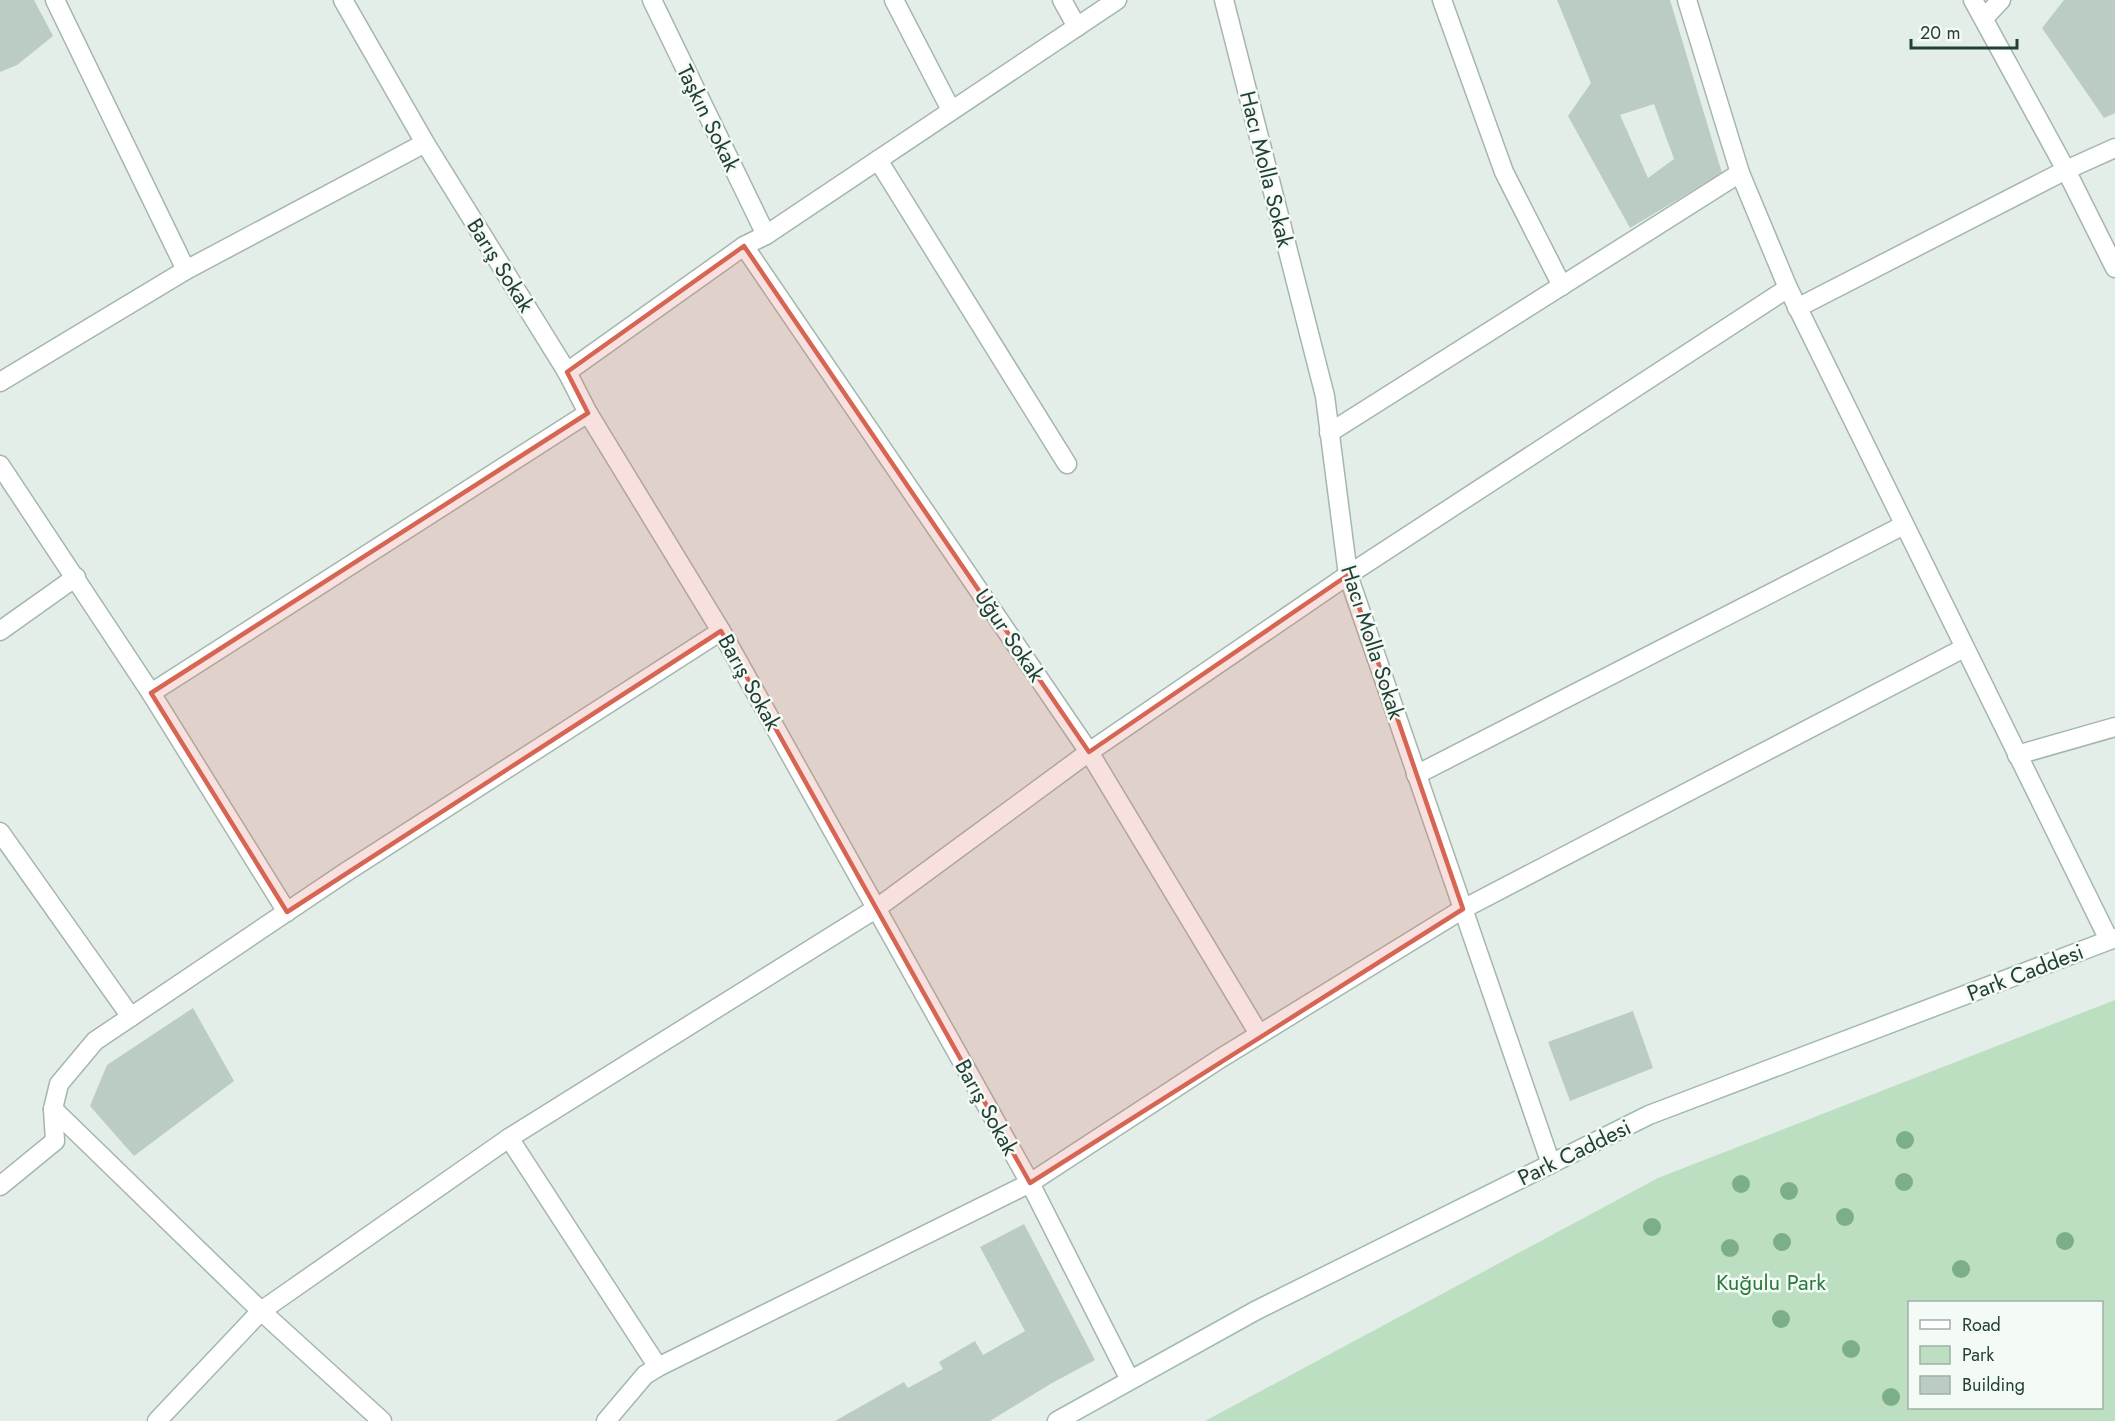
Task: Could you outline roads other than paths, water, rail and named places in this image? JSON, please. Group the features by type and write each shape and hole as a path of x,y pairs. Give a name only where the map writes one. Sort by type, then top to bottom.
{"street":[{"path":"56,0 186,270"},
{"name":"Barış Sokak","path":"343,0 425,143 567,372 588,414 721,632 1030,1183 1130,1380"},
{"name":"Taşkın Sokak","path":"652,0 766,235"},
{"path":"894,0 951,110"},
{"path":"1062,0 1077,27"},
{"path":"567,372 744,246 766,235 1117,0"},
{"name":"Hacı Molla Sokak","path":"1224,0 1325,396 1348,575 1551,1164"},
{"path":"1442,0 1504,172 1562,285"},
{"path":"1687,0 1740,173 1797,308 2017,755 2112,939"},
{"path":"1973,0 2066,170 2115,268"},
{"path":"1984,18 2001,0"},
{"path":"0,382 186,270 425,143"},
{"path":"1797,308 2066,170 2115,148"},
{"path":"878,160 1068,464"},
{"path":"1329,433 1740,173"},
{"name":"Uğur Sokak","path":"744,246 1089,752 1259,1034"},
{"path":"157,1421 261,1311 509,1138 877,908 1089,752 1348,575 1788,288"},
{"path":"151,693 588,414"},
{"path":"0,465 151,693 287,912"},
{"path":"1416,775 1904,525"},
{"path":"0,631 76,577"},
{"path":"0,1186 55,1141 53,1109 59,1084 95,1041 346,872 721,632"},
{"path":"606,1421 645,1375 658,1367 1030,1183 1259,1034 1463,909 1964,648"},
{"path":"2017,755 2115,727"},
{"path":"0,832 131,1017"},
{"name":"Park Caddesi","path":"1057,1421 1255,1311 1648,1115 2112,939"},
{"path":"53,1109 261,1311 382,1421"},
{"path":"509,1138 658,1367"}],"park label":[{"name":"Kuğulu Park","path":"1771,1282"}]}
